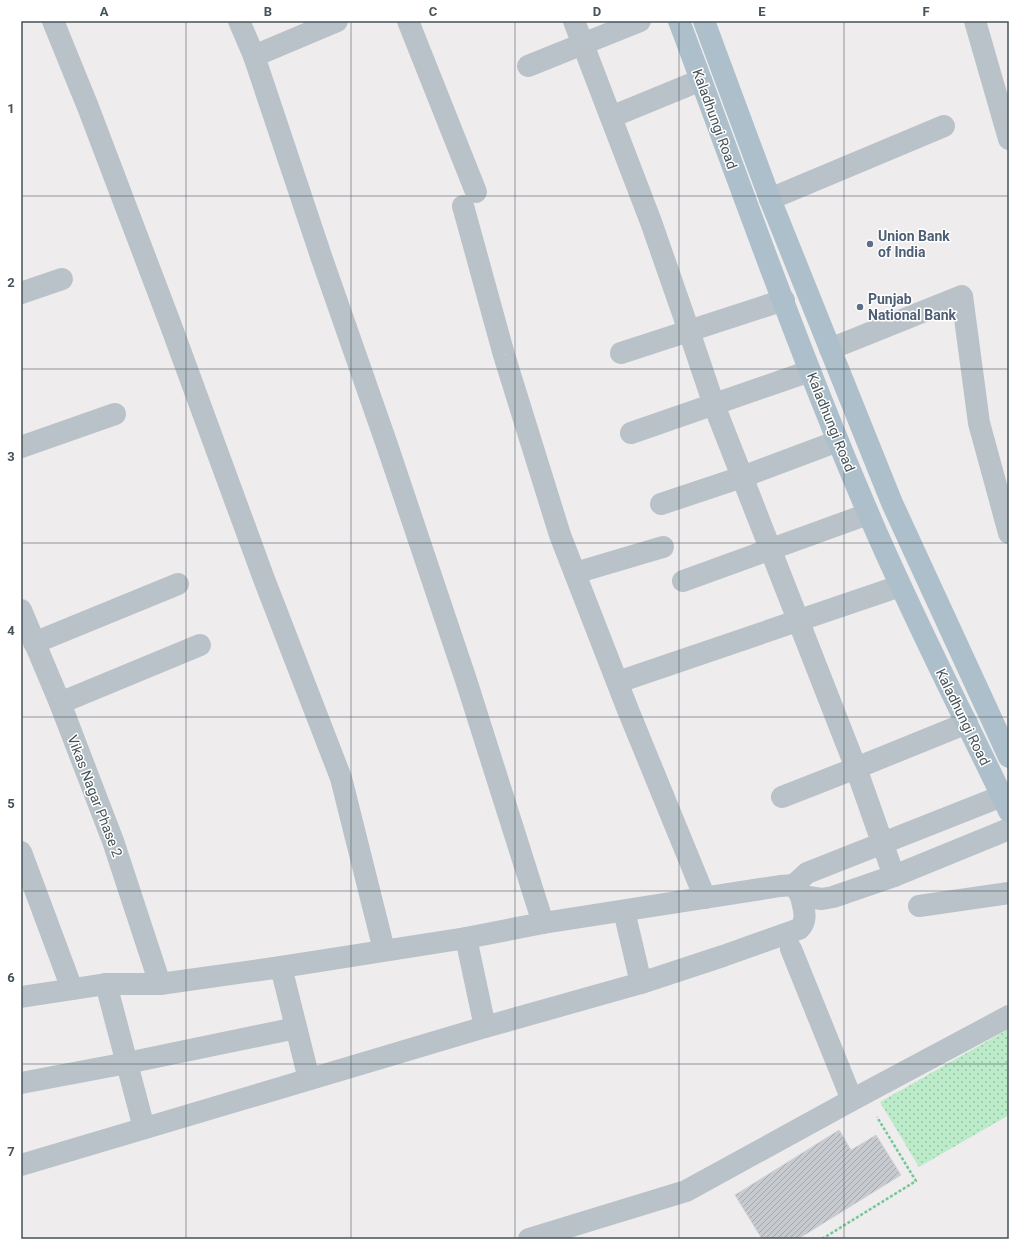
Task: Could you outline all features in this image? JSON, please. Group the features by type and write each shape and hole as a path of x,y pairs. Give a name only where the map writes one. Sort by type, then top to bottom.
{"main road":[{"name":"Kaladhungi Road","path":"679,21 810,371 868,514 947,685 1006,804"},
{"name":"Kaladhungi Road","path":"704,21 770,198 892,503 1008,753"},
{"path":"713,115 736,106"},
{"path":"984,758 1008,753"}],"street":[{"path":"53,21 91,115 264,579 341,778 384,950"},
{"path":"239,21 254,56 319,252 392,460 466,680 543,923"},
{"path":"254,56 337,21"},
{"path":"408,21 470,199 504,354 560,535 705,898"},
{"path":"574,21 651,222 690,331 714,405 856,768 894,876"},
{"path":"528,66 640,21"},
{"path":"975,21 1009,139"},
{"path":"611,117 701,80"},
{"path":"770,198 944,126"},
{"path":"21,293 62,279"},
{"path":"830,349 962,296 979,423 1009,533"},
{"path":"620,353 784,300"},
{"path":"631,433 810,371"},
{"path":"21,447 115,414"},
{"path":"661,504 742,477 838,441"},
{"path":"683,581 868,514"},
{"path":"575,573 663,547"},
{"path":"34,644 178,584"},
{"path":"618,682 900,586"},
{"name":"Vikas Nagar Phase 2","path":"21,610 60,703 113,841 160,984"},
{"path":"60,703 200,645"},
{"path":"782,796 967,723"},
{"path":"21,1165 485,1027 641,983 799,929 803,925 805,919 797,890 807,873 883,844 1006,804"},
{"path":"21,997 106,984 160,984 281,967 466,938 543,923 780,886 797,890 822,899 833,897 894,876 1009,828"},
{"path":"21,852 72,990"},
{"path":"919,906 1009,893"},
{"path":"624,910 641,983"},
{"path":"466,938 485,1027"},
{"path":"791,949 852,1100"},
{"path":"281,967 309,1079"},
{"path":"106,984 144,1128"},
{"path":"529,1239 686,1191 1009,1016"},
{"path":"21,1083 296,1028"}],"path":[{"path":"822,1239 916,1181 877,1117"}],"green space":[{"path":"1007,1030 1009,1032 1009,1115 919,1167 880,1102"}],"building":[{"path":"839,1130 851,1150 876,1135 901,1175 798,1239 762,1239 735,1195"}],"place":[{"name":"Union Bank of India","path":"870,244"},
{"name":"Punjab National Bank","path":"860,307"}]}
